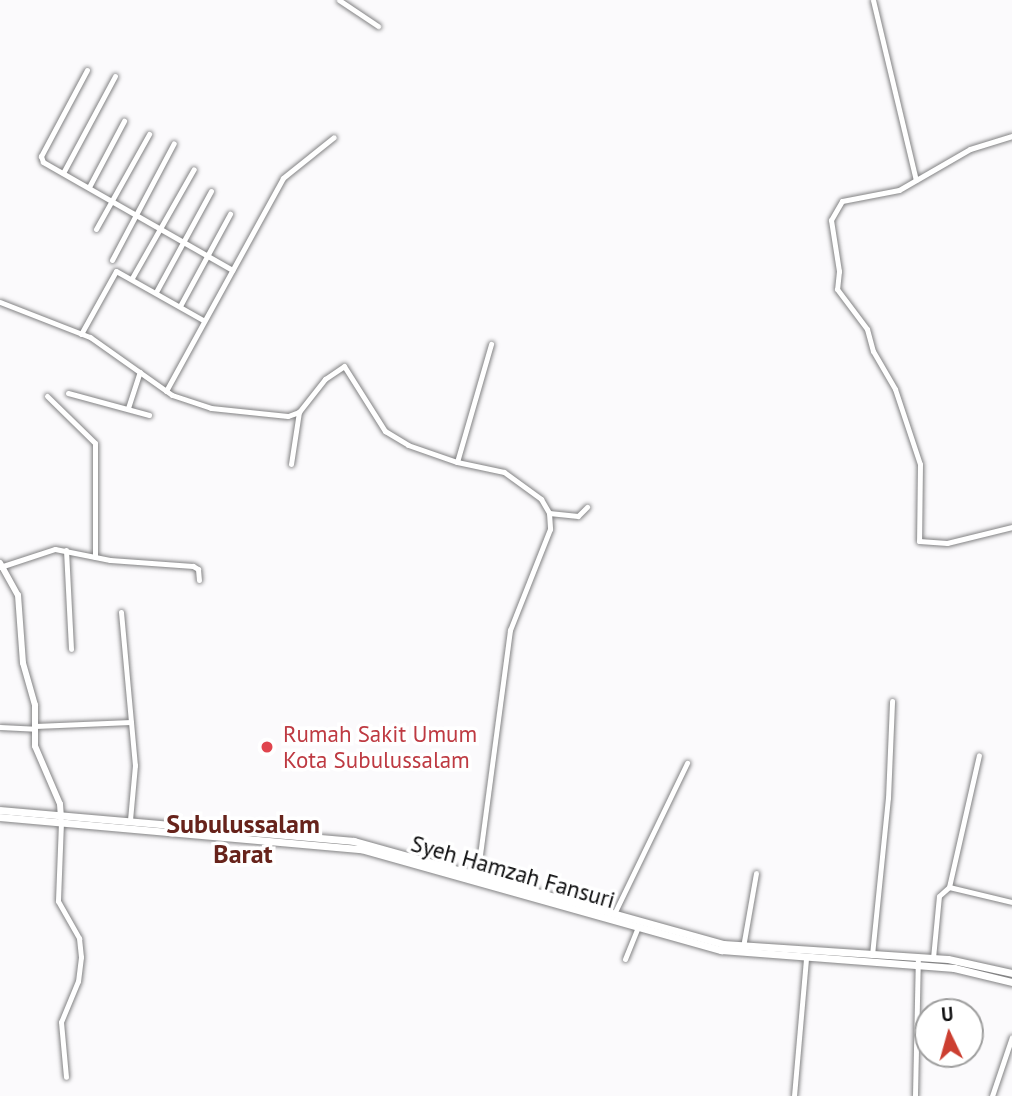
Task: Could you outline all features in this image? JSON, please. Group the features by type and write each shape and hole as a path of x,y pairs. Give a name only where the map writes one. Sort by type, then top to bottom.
{"main road":[{"name":"Syeh Hamzah Fansuri","path":"0,810 61,818 337,842"},
{"name":"Syeh Hamzah Fansuri","path":"0,817 130,820 337,842 760,952 872,955 954,968 1012,982"},
{"name":"Syeh Hamzah Fansuri","path":"477,877 637,929 760,952 806,960 917,962 933,958 1012,973"}],"street":[{"path":"339,0 378,26"},
{"path":"873,0 916,180"},
{"path":"87,70 41,156 43,162 184,240 232,270"},
{"path":"63,173 115,76"},
{"path":"89,187 124,121"},
{"path":"96,229 149,134"},
{"path":"166,391 283,178 334,137"},
{"path":"1012,137 970,149 892,193 848,198 834,210 837,289 864,323 873,351 895,389 918,456 922,476 919,541 947,543 1012,527"},
{"path":"112,260 174,143"},
{"path":"132,278 194,169"},
{"path":"156,292 211,191"},
{"path":"180,306 230,214"},
{"path":"81,334 112,273 132,278 203,320"},
{"path":"0,302 81,334 166,391 198,405 275,417 299,412"},
{"path":"457,462 491,344"},
{"path":"291,464 299,412 325,379 344,366 385,431 408,445 457,462 504,472 537,495 549,513 546,545 510,630 477,877"},
{"path":"128,408 140,372"},
{"path":"68,393 149,415"},
{"path":"47,396 95,443 95,556"},
{"path":"549,513 578,516 587,507"},
{"path":"66,1077 61,1022 78,981 81,957 79,938 58,901 61,818 37,752 34,699 22,657 19,603 1,565 44,550 66,550 95,556 193,566 198,569 199,580"},
{"path":"66,550 71,649"},
{"path":"121,612 135,765 130,820"},
{"path":"872,955 888,798 892,701"},
{"path":"0,727 35,728 131,722"},
{"path":"933,958 939,896 948,887 979,755"},
{"path":"614,914 687,763"},
{"path":"743,947 756,873"},
{"path":"948,887 1012,902"},
{"path":"625,959 637,929"},
{"path":"794,1096 806,960"},
{"path":"915,1096 917,962"},
{"path":"992,1096 1012,1037"}],"place":[{"name":"Rumah Sakit Umum Kota Subulussalam","path":"267,747"}],"district":[{"name":"Subulussalam Barat","path":"243,839"}]}
